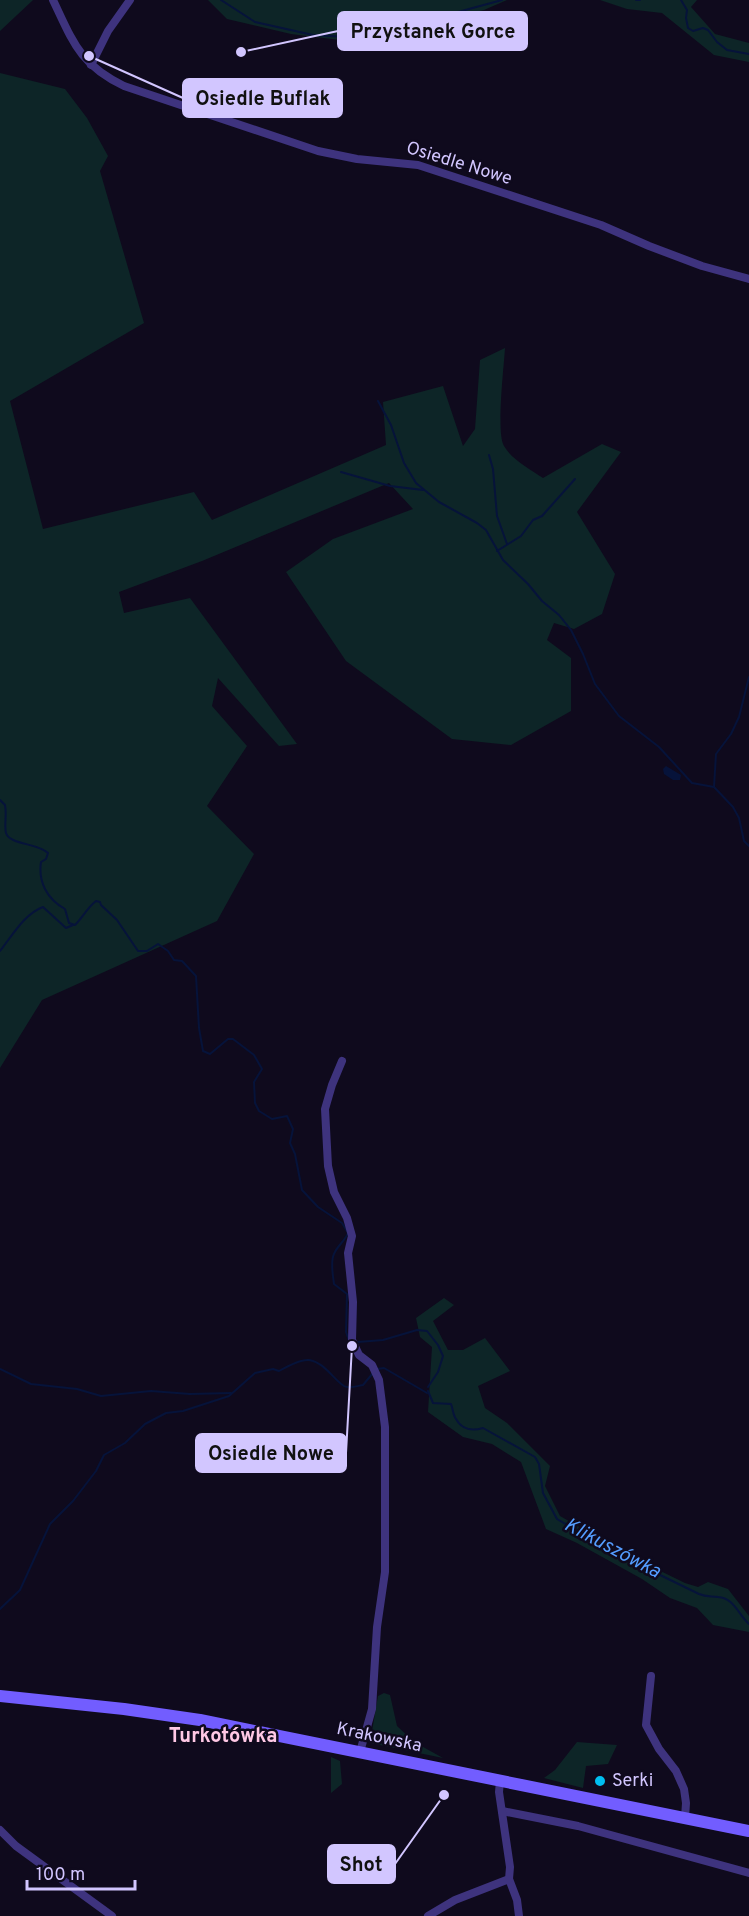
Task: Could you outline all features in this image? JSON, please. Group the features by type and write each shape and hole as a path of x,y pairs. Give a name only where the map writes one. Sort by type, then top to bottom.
{"main road":[{"name":"Krakowska","path":"0,1696 167,1714 749,1832"}],"street":[{"name":"Osiedle Nowe","path":"53,0 78,49 91,65 102,75 124,87 318,150 357,159 418,165 601,225 692,262 749,279"},
{"path":"91,65 108,31 130,0"},
{"path":"342,1060 325,1109 328,1166 334,1192 347,1218 352,1236 348,1253 353,1302 352,1340 359,1355 376,1371 381,1386 385,1427 385,1572 377,1626 372,1709 360,1752"},
{"path":"651,1676 645,1725 680,1780 686,1803 685,1818"},
{"path":"500,1781 499,1792 510,1867 509,1879 517,1900 519,1916"},
{"path":"502,1811 578,1826 749,1873"},
{"path":"0,1830 16,1846 112,1916"},
{"path":"428,1916 455,1900 509,1879"}],"green space":[{"path":"0,0 33,0 0,31"},
{"path":"208,0 507,0 484,10 348,41 291,34 227,19"},
{"path":"600,0 697,0 691,7 715,34 749,43 749,62 714,55 662,13 627,9"},
{"path":"0,73 65,89 87,118 108,156 100,171 144,323 10,401 43,529 194,492 212,520 386,445 383,402 443,386 463,446 475,429 480,360 505,348 501,428 504,446 512,456 543,478 602,444 621,452 577,512 615,574 602,614 574,629 554,623 547,640 571,658 571,711 511,745 452,739 346,661 286,572 333,539 413,509 389,483 202,561 119,592 124,613 190,598 297,744 279,746 218,678 212,706 247,746 207,806 254,854 217,921 42,1000 0,1068"},
{"path":"444,1298 454,1305 433,1321 448,1350 463,1350 485,1338 510,1371 478,1386 485,1408 507,1423 550,1466 545,1486 560,1516 636,1559 685,1583 698,1587 708,1582 728,1589 749,1616 749,1632 713,1625 697,1608 670,1598 642,1579 577,1543 546,1529 521,1462 492,1444 463,1437 428,1412 432,1347 420,1337 416,1318"},
{"path":"384,1693 390,1695 397,1726 414,1742 443,1758 370,1743 378,1696"},
{"path":"577,1742 617,1745 608,1764 586,1766 583,1788 544,1778 555,1770"},
{"path":"331,1757 340,1761 342,1784 331,1793"}],"water":[{"path":"666,766 681,775 680,780 673,780 664,774 663,769"}],"waterway":[{"path":"221,0 255,22 313,35 383,39 436,18 502,0"},
{"path":"681,0 687,10 688,28 693,31 703,28 708,30 727,50 749,54"},
{"path":"378,401 391,425 404,463 416,483 439,502 486,530 503,560 542,601 559,615 571,630 595,684 619,716 659,747 692,783 714,787 733,807 739,818 744,841 749,846"},
{"path":"489,455 493,469 497,516 507,544"},
{"path":"341,472 390,486 423,490"},
{"path":"497,551 521,536 533,520 542,516 575,479"},
{"path":"714,787 716,754 731,734 739,717 749,677"},
{"name":"Klikuszówka","path":"0,800 5,805 5,830 9,837 48,853 46,859 41,862 43,883 53,900 65,909 69,923 75,925 96,901 100,902 117,920 138,951 147,951 158,944 168,951 174,960 182,961 196,976 199,1028 203,1051 210,1054 228,1039 233,1039 254,1055 262,1069 254,1082 255,1103 259,1111 272,1119 287,1116 293,1129 290,1143 295,1154 302,1190 318,1207 342,1223 348,1233 335,1251 332,1265 334,1284 347,1294 346,1332 350,1343"},
{"path":"0,951 24,920 43,907 66,928 73,925"},
{"name":"Klikuszówka","path":"358,1342 383,1340 417,1330 427,1331 443,1356 438,1372 428,1387"},
{"path":"0,1609 20,1590 50,1524 73,1501 96,1471 104,1455 125,1443 145,1424 166,1413 183,1411 229,1396 255,1373 273,1369 279,1371 302,1361 314,1361 348,1387 363,1385 373,1373"},
{"path":"377,1369 384,1368 427,1393"},
{"path":"0,1369 31,1384 77,1389 101,1396 151,1391 190,1394 231,1393"},
{"name":"Klikuszówka","path":"428,1391 433,1403 451,1404 458,1423 472,1429 483,1428 535,1457 539,1464 543,1493 557,1519 615,1553 699,1594 728,1600 749,1624"}],"place":[{"name":"Przystanek Gorce","path":"241,52"},
{"name":"Osiedle Buflak","path":"89,56"},
{"name":"Osiedle Nowe","path":"352,1346"},
{"name":"Serki","path":"600,1781"},
{"name":"Shot","path":"444,1795"}],"district":[{"name":"Turkotówka","path":"223,1737"}]}
